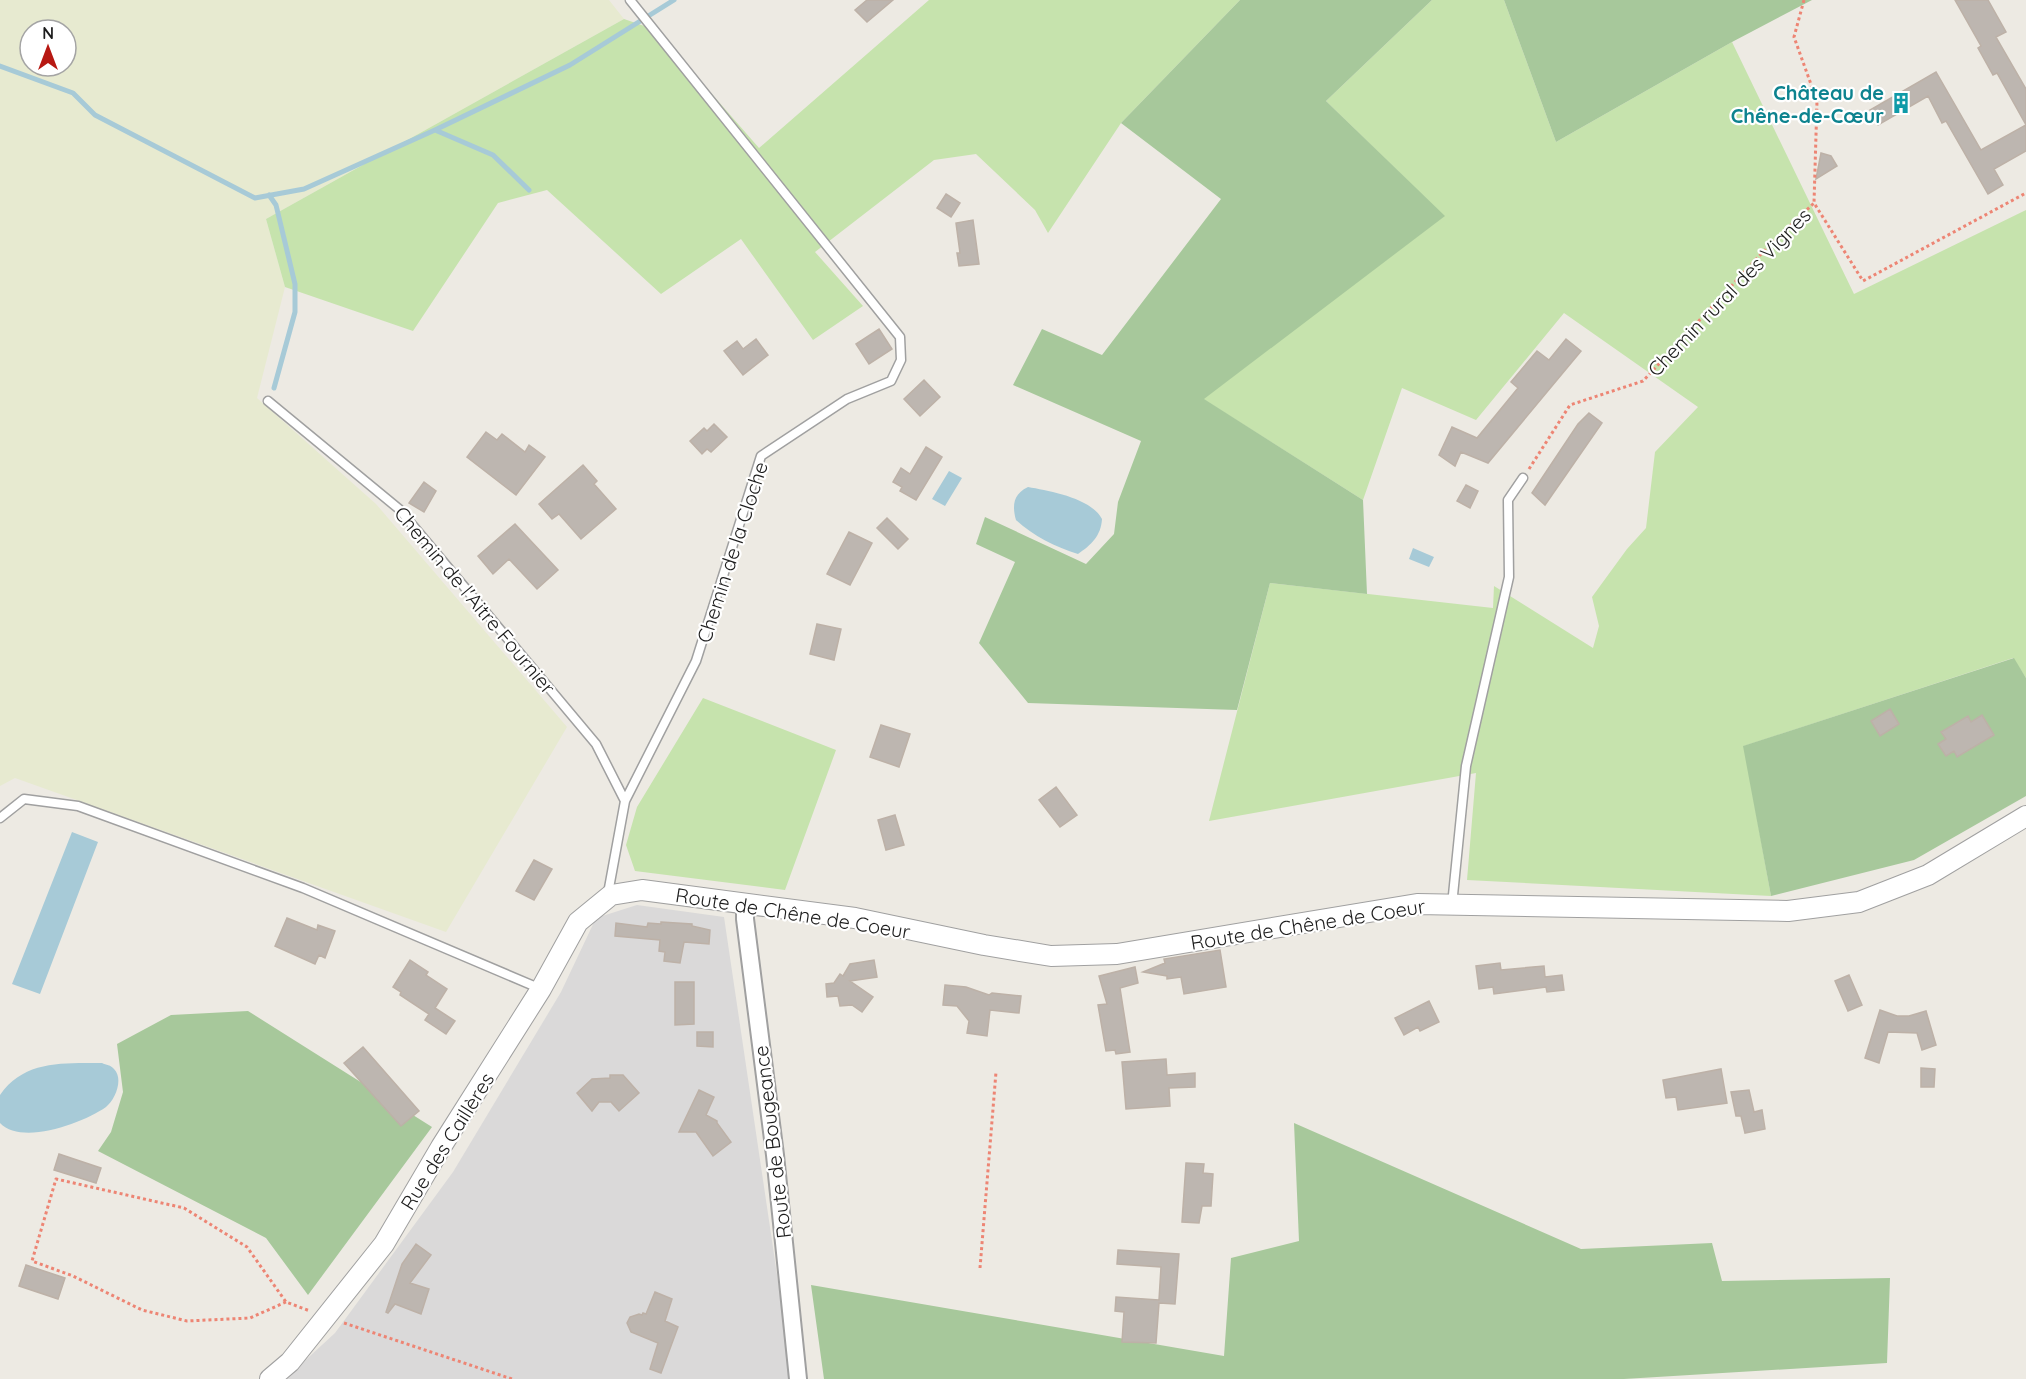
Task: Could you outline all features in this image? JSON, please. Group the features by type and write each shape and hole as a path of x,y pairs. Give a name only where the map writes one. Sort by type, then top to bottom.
{"street":[{"name":"Route de Chêne de Coeur","path":"611,895 642,890 855,918 984,945 1051,956 1116,954 1417,904 1788,911 1859,902 1928,874 2026,816"},
{"name":"Rue des Caillères","path":"270,1379 290,1362 384,1244 441,1147 541,989 579,922 611,895"},
{"name":"Route de Bougeance","path":"744,905 776,1167 798,1379"}],"lane":[{"name":"Chemin de la Cloche","path":"611,895 609,888 625,801 696,661 761,456 847,399 891,381 901,360 900,337 630,0"},
{"name":"Chemin de l'Aitre Fournier","path":"268,401 399,509 596,744 625,801"},
{"path":"1452,905 1466,766 1509,577 1508,500 1523,478"},
{"path":"0,818 24,799 78,807 303,888 541,989"}],"path":[{"path":"1804,0 1794,37 1817,101 1814,203"},
{"name":"Chemin rural des Vignes","path":"1523,478 1570,405 1643,381 1762,253 1814,203 1863,281 2026,193"},
{"path":"980,1268 996,1072"},
{"path":"286,1302 250,1317 187,1321 142,1310 73,1276 32,1261 56,1179 184,1208 247,1247 286,1302 512,1379"}],"shaded area":[{"path":"637,905 724,917 779,1288 790,1379 285,1379 335,1333 453,1172 561,992 596,918"}],"green space":[{"path":"0,0 609,0 624,19 266,219 285,287 257,398 376,504 567,727 446,932 15,778 0,786"},
{"path":"929,0 1240,0 1121,123 1048,233 1035,210 976,154 934,160 815,252 863,306 813,340 741,239 661,294 547,190 498,203 413,331 285,287 266,219 624,19 656,30 759,148"},
{"path":"1240,0 1432,0 1326,101 1445,216 1204,399 1363,500 1367,594 1270,583 1237,710 1028,703 979,643 1015,562 976,544 985,517 1086,564 1114,534 1118,502 1141,441 1013,385 1042,329 1102,355 1221,199 1121,123"},
{"path":"1432,0 1504,0 1556,142 1732,42 1854,294 2026,210 2026,678 2013,658 1744,746 1771,896 1467,880 1476,773 1209,821 1270,583 1493,608 1494,586 1593,648 1599,626 1592,597 1627,549 1646,528 1655,452 1698,407 1564,313 1476,420 1402,388 1363,500 1203,399 1444,216 1326,101"},
{"path":"1504,0 1812,0 1732,42 1556,142"},
{"path":"2014,658 2026,678 2026,796 1914,860 1771,896 1743,746"},
{"path":"703,698 836,750 785,890 635,871 626,845 637,807"},
{"path":"248,1011 432,1127 308,1295 266,1238 98,1151 111,1132 123,1092 117,1044 171,1015"},
{"path":"1294,1123 1581,1249 1712,1243 1722,1281 1890,1278 1887,1363 1624,1379 824,1379 811,1285 1224,1356 1231,1258 1299,1241"}],"water":[{"path":"949,471 962,478 945,506 932,499"},
{"path":"1028,487 1069,497 1097,512 1102,519 1100,530 1094,540 1078,554 1045,540 1023,526 1016,520 1014,505 1019,493"},
{"path":"1413,548 1434,557 1429,567 1409,559"},
{"path":"72,832 98,842 40,994 12,984"},
{"path":"102,1063 114,1069 117,1073 118,1084 109,1104 96,1113 53,1130 37,1132 10,1130 0,1123 0,1095 21,1075 45,1066"}],"building":[{"path":"867,0 893,0 867,22 855,10"},
{"path":"1955,0 1988,0 2006,32 1996,37 2026,89 2026,125 1997,73 1993,75 1978,48 1981,46"},
{"name":"Château de Chêne-de-Cœur","path":"1936,72 1981,150 2026,125 2026,151 1994,169 2003,185 1988,194 1946,121 1942,123 1928,96 1878,125 1870,110"},
{"path":"1821,153 1831,156 1837,166 1816,179"},
{"path":"946,194 960,203 951,217 937,208"},
{"path":"973,220 979,264 959,266 957,253 960,253 956,223"},
{"path":"879,329 892,349 869,364 856,344"},
{"path":"756,339 768,355 743,375 724,351 737,341 743,349"},
{"path":"1566,339 1581,351 1488,463 1461,452 1455,466 1439,455 1452,427 1477,438 1518,388 1511,382 1537,351 1549,360"},
{"path":"924,380 940,397 920,416 904,399"},
{"path":"1589,413 1602,423 1545,505 1532,493 1578,424"},
{"path":"714,424 727,437 711,452 707,449 702,454 690,441 704,428 707,431"},
{"path":"486,432 497,440 502,434 525,452 529,445 545,457 516,495 467,457"},
{"path":"926,447 942,457 916,500 900,491 902,487 893,482 901,468 910,474"},
{"path":"583,465 597,481 594,484 616,509 581,539 559,514 552,519 539,504"},
{"path":"424,482 436,491 424,512 409,503"},
{"path":"1466,485 1478,491 1470,508 1457,501"},
{"path":"887,518 908,539 898,549 877,528"},
{"path":"515,524 558,570 537,589 509,559 493,574 478,556"},
{"path":"849,532 872,543 850,585 827,574"},
{"path":"817,624 841,629 834,660 810,654"},
{"path":"1890,709 1899,724 1880,736 1871,721"},
{"path":"1982,715 1994,735 1957,757 1954,751 1946,756 1938,744 1946,739 1941,732 1968,716 1971,722"},
{"path":"881,725 910,734 899,767 870,757"},
{"path":"1056,787 1077,815 1060,827 1039,800"},
{"path":"895,815 904,845 886,850 878,820"},
{"path":"534,860 552,869 534,900 516,891"},
{"path":"287,918 317,930 318,925 335,931 325,958 319,955 315,964 275,946"},
{"path":"661,922 692,924 692,926 710,930 709,944 684,942 680,963 664,961 665,952 659,951 660,940 615,936 616,923 647,927 648,923 661,924"},
{"path":"1220,950 1226,987 1184,994 1181,977 1167,979 1167,976 1143,972 1165,963 1164,959"},
{"path":"410,960 428,972 426,975 447,989 435,1008 455,1021 446,1034 425,1020 429,1014 400,995 401,992 393,987"},
{"path":"874,960 877,977 850,981 873,997 862,1012 852,1005 840,1006 838,996 827,997 826,984 834,983 840,974 843,976 850,964"},
{"path":"1500,963 1501,970 1544,966 1545,977 1562,975 1564,990 1547,992 1546,987 1494,994 1493,987 1479,989 1476,966"},
{"path":"1135,967 1138,983 1120,988 1130,1052 1116,1054 1115,1050 1106,1051 1098,1005 1107,1004 1099,976"},
{"path":"1849,975 1862,1005 1848,1011 1835,981"},
{"path":"675,982 694,982 694,1024 675,1025"},
{"path":"945,985 966,987 989,995 992,993 1021,996 1019,1013 990,1010 987,1036 967,1033 969,1021 957,1006 943,1005"},
{"path":"1429,1001 1439,1022 1420,1031 1418,1027 1404,1035 1395,1018"},
{"path":"1880,1010 1897,1016 1909,1016 1926,1011 1936,1045 1922,1050 1917,1033 1888,1032 1879,1063 1865,1058"},
{"path":"697,1032 713,1032 713,1047 697,1046"},
{"path":"363,1047 419,1111 401,1126 344,1063"},
{"path":"1166,1059 1167,1075 1195,1073 1195,1087 1169,1088 1170,1106 1126,1109 1122,1062"},
{"path":"1921,1068 1935,1069 1934,1087 1921,1087"},
{"path":"1721,1069 1727,1103 1678,1110 1676,1097 1666,1098 1663,1080"},
{"path":"610,1075 623,1075 639,1093 619,1111 611,1102 599,1102 592,1111 577,1093 592,1079 610,1078"},
{"path":"699,1090 714,1097 706,1115 717,1121 731,1142 713,1156 696,1132 679,1132"},
{"path":"1749,1090 1754,1112 1762,1110 1765,1129 1745,1133 1741,1116 1736,1116 1731,1092"},
{"path":"59,1154 101,1168 96,1183 54,1170"},
{"path":"1186,1163 1204,1164 1203,1173 1213,1174 1211,1206 1202,1206 1199,1223 1182,1222"},
{"path":"416,1244 431,1255 410,1283 429,1289 421,1314 395,1304 388,1313 386,1312 402,1264"},
{"path":"1118,1250 1179,1254 1175,1304 1159,1303 1156,1343 1122,1342 1124,1312 1115,1311 1116,1297 1159,1300 1161,1267 1117,1264"},
{"path":"26,1265 65,1278 58,1299 19,1286"},
{"path":"655,1292 672,1299 665,1321 678,1327 661,1373 650,1369 658,1343 631,1332 627,1323 630,1317 646,1314"}],"waterway":[{"path":"435,130 570,65 674,0"},
{"path":"0,66 73,93 95,115 255,198 304,189 435,130 493,155 529,190"},
{"path":"269,195 276,205 295,284 295,312 274,388"}],"place":[{"name":"Château de Chêne-de-Cœur","path":"1901,103"}]}
